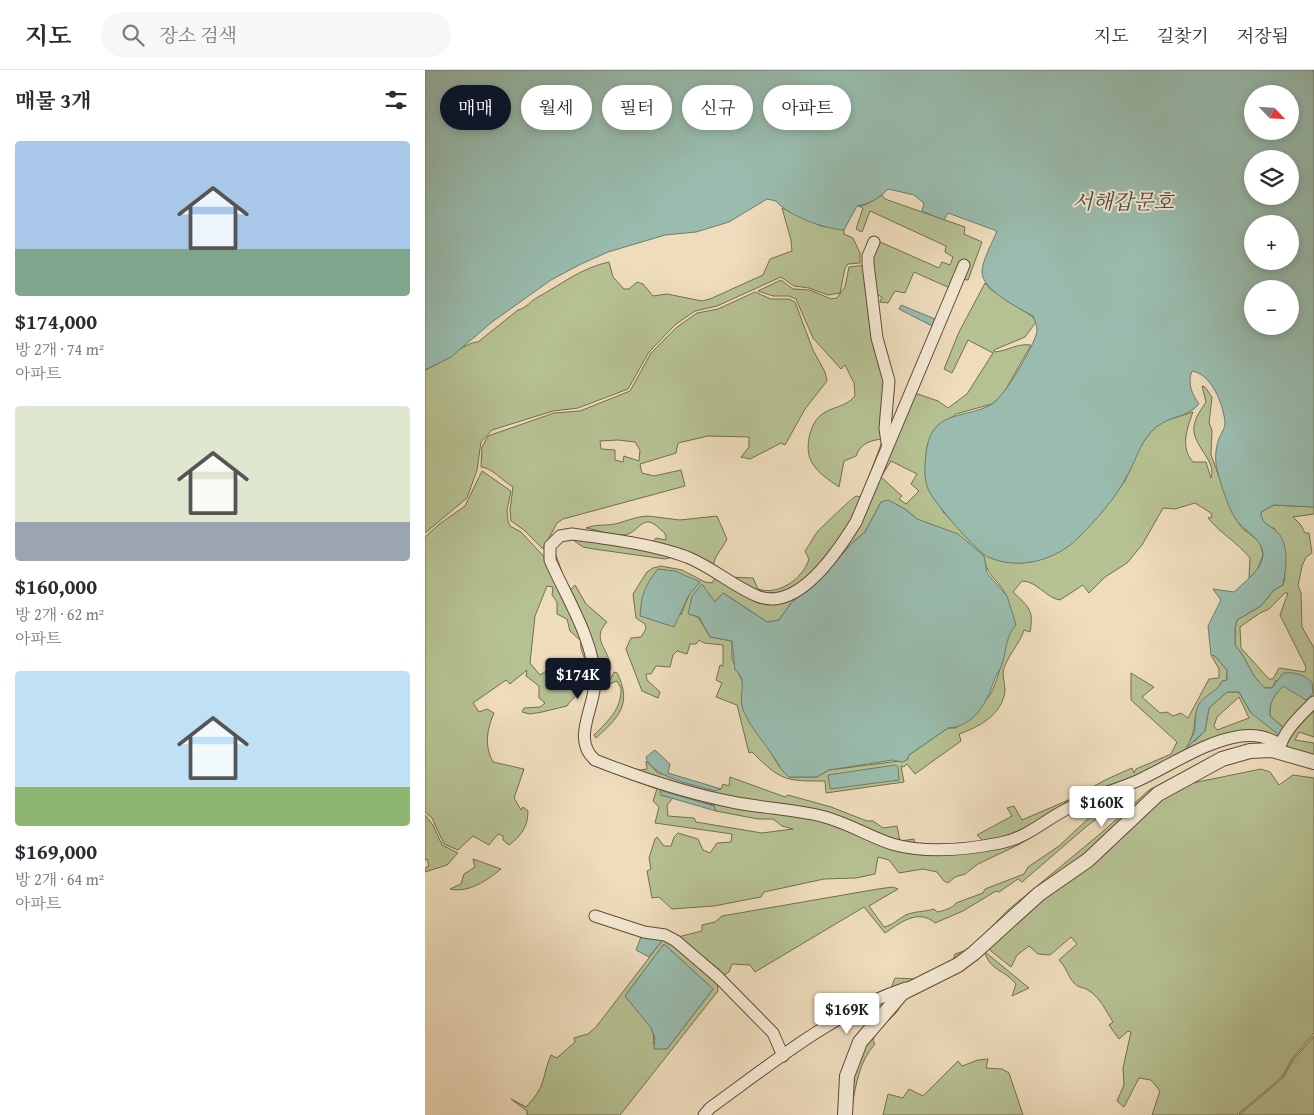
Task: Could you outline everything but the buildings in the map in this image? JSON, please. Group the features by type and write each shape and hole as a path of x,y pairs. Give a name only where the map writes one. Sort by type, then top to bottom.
{"street":[{"path":"874,242 868,256 868,264 877,338 889,381 885,438 887,445"},
{"path":"964,265 887,445 865,502 843,544 815,576 794,593 785,598 774,599 758,596 705,565 662,550 572,534 559,536 550,546 550,560 589,644 594,663 595,684 584,736 584,748 589,755 607,765 709,797 820,816 845,823 891,843 913,848 943,850 965,849 1016,840 1030,833 1065,809 1137,781 1227,739 1253,735 1267,736 1280,748 1314,762"},
{"path":"1280,748 1314,702"},
{"path":"704,1115 710,1108 783,1056 864,1004 910,987 958,965 974,953 1033,899 1088,860 1158,794 1222,759 1238,753 1280,748"},
{"path":"595,916 635,930 665,935 676,941 718,978 773,1033 783,1056"},
{"path":"845,1115 847,1076 860,1042 881,1016 910,987"}],"green space":[{"path":"882,195 885,199 965,227 964,234 982,242 968,280 961,279 952,289 914,272 905,293 895,291 888,303 880,302 882,297 876,294 869,264 878,241 939,268 942,262 950,265 953,257 945,252 946,246 870,211 862,232 856,229 863,208 858,206 865,205"},
{"path":"782,208 821,226 844,230 844,234 853,238 860,253 860,263 848,264 845,268 840,293 828,295 809,288 794,286 781,277 717,306 695,311 676,324 649,352 628,389 578,408 553,411 492,430 481,442 477,470 467,498 425,533 425,370 460,349 478,342 518,310 581,272 609,262 613,277 624,289 629,289 637,282 643,284 653,296 667,294 702,301 763,275 770,259 792,251 791,240"},
{"path":"866,265 885,377 886,446 862,495 883,439 866,443 860,448 856,456 844,461 839,487 815,467 808,451 813,425 821,415 847,403 855,396 854,383 845,365 841,369 813,338 796,299 789,296 773,296 758,291 781,280 793,289 810,290 831,299 837,298 845,287 849,267"},
{"path":"985,283 990,289 1033,317 1036,322 1025,337 994,350 994,352 1021,345 1031,345 1002,396 992,404 956,414 933,432 927,446 925,475 943,512 988,556 1018,563 1031,562 1082,534 1125,481 1139,448 1161,422 1193,412 1187,431 1187,451 1193,462 1206,462 1211,478 1211,465 1194,434 1196,420 1206,402 1202,386 1205,387 1212,397 1209,423 1212,430 1211,455 1234,516 1242,528 1260,542 1263,555 1257,570 1249,578 1250,558 1208,518 1212,517 1211,513 1195,503 1175,509 1163,508 1142,545 1127,563 1105,577 1089,593 1083,585 1060,600 1055,599 1032,584 1022,581 1013,592 1029,609 1031,614 1030,632 1024,630 1005,666 1003,672 1005,691 999,707 994,713 982,724 959,734 961,741 915,774 907,764 904,767 901,766 904,782 826,793 825,781 801,781 784,777 770,769 752,752 749,753 737,705 716,697 722,683 716,680 720,665 723,666 723,645 704,643 699,640 696,644 690,644 687,654 677,651 673,655 670,667 656,666 651,674 646,674 647,680 660,692 658,698 642,691 626,649 631,638 641,637 646,629 645,624 636,618 633,594 647,572 661,566 682,570 705,582 712,583 717,574 780,601 844,546 912,392 938,401 948,408 967,394 993,353 968,340 952,373 944,369 959,332","holes":["891,461 917,474 911,484 919,491 906,504 899,499 902,496 881,477","881,502 905,509 917,519 984,556 987,568 1006,595 1008,604 1008,629 999,673 991,693 980,706 956,728 948,728 909,755 907,760 829,770 817,777 789,777 781,769 742,706 743,683 732,659 732,641 710,637 698,617 688,613 715,602 723,593 767,622 779,620 791,603 825,574 851,544 865,532","675,571 689,595 681,615"]},
{"path":"755,292 771,299 789,299 795,302 813,350 825,372 827,381 805,409 785,445 781,443 750,459 741,457 749,447 749,437 708,436 678,443 676,453 640,464 642,473 654,476 681,470 685,486 563,519 557,523 543,549 524,530 511,521 510,510 513,487 493,472 481,467 482,447 488,436 554,413 580,411 630,391 651,353 677,327 697,313 718,309","holes":["618,440 635,442 640,450 639,461 624,456 623,462 615,460 615,450 601,449 600,441"]},
{"path":"482,471 511,491 507,510 510,526 521,532 548,561 582,636 593,685 584,684 567,706 530,714 522,712 524,708 540,707 545,703 539,698 539,686 526,676 527,670 510,684 506,680 473,703 479,712 487,709 494,713 487,738 488,750 493,762 524,769 514,798 521,810 523,807 528,811 528,817 523,831 509,845 503,840 503,836 498,834 489,845 473,836 458,850 444,844 432,818 425,812 425,537 438,525 465,506","holes":["547,586 553,587 552,595 557,602 557,614 567,619 570,631 581,641 588,670 586,681 580,677 575,678 567,671 558,676 555,673 555,669 551,668 540,675 530,663 535,616"]},
{"path":"856,496 865,498 840,543 792,592 765,595 729,577 753,578 758,589 766,591 789,584 806,566 809,559 805,551 816,533"},
{"path":"1274,505 1314,507 1314,514 1293,517 1301,525 1305,533 1309,533 1312,553 1306,557 1302,566 1298,586 1301,593 1302,627 1314,648 1314,699 1282,737 1236,734 1029,832 984,842 977,835 1012,816 1007,808 1014,806 1022,820 1087,792 1096,785 1132,768 1134,773 1136,769 1171,754 1177,742 1131,700 1131,673 1154,687 1142,697 1160,713 1167,712 1173,716 1181,713 1188,718 1209,679 1219,678 1219,669 1211,655 1215,656 1227,670 1227,680 1222,681 1217,689 1200,704 1196,712 1190,740 1195,741 1205,731 1209,708 1227,692 1239,692 1251,713 1284,728 1270,716 1270,707 1282,686 1276,680 1272,688 1265,688 1256,678 1235,645 1237,620 1261,606 1274,590 1283,585 1285,578 1275,529 1265,523 1261,512","holes":["1285,593 1288,593 1280,615 1306,667 1305,672 1279,668 1273,679 1269,679 1241,648 1240,627 1269,609","1239,697 1249,718 1217,730 1214,726 1217,717"]},
{"path":"648,516 680,520 717,516 727,539 716,557 714,568 650,545 656,538 666,540 666,538 663,532 649,522 632,532 621,535 586,528 615,524"},
{"path":"569,537 677,556 665,559 594,549 583,547"},
{"path":"554,550 569,591 575,585 586,604 607,622 600,634 611,669 600,680 610,680 614,672 617,673 622,684 624,693 621,710 611,724 596,738 594,735 609,720 617,708 621,688 617,681 609,684 599,683 553,556"},
{"path":"1314,706 1314,737 1299,732 1295,740 1314,743 1314,760 1283,747 1288,736"},
{"path":"1238,748 1250,748 1141,806 957,963 860,1002 891,988 895,978 917,979 953,960 955,954 970,949 1008,910 1100,834 1149,790 1215,755"},
{"path":"1263,751 1293,758 1260,754 1244,756 1212,768 1178,786 1261,769 1270,772 1279,785 1293,775 1314,778 1314,1033 1292,1059 1282,1077 1237,1115 1152,1115 1160,1091 1151,1080 1139,1078 1124,1107 1117,1101 1124,1085 1123,1068 1131,1032 1128,1031 1119,1039 1109,1025 1113,1022 1099,1000 1088,990 1079,987 1072,981 1059,960 1077,944 1071,937 1050,955 1038,954 1029,946 1017,955 1011,967 991,951 987,943 1009,919 1090,861 1150,803 1170,788 1222,761"},
{"path":"1294,759 1308,762 1314,766"},
{"path":"646,761 658,773 721,789 723,784 729,786 730,777 785,797 788,795 831,807 867,821 873,821 883,828 897,826 900,841 914,839 915,846 872,832 708,795 610,762 640,770 647,769"},
{"path":"600,768 802,814 891,845 954,852 1052,824 1020,844 978,864 965,874 955,877 948,883 937,872 923,869 899,873 889,860 878,857 875,874 856,878 824,879 764,892 761,897 714,906 672,909 659,897 652,898 647,871 651,869 649,858 655,839 657,837 664,846 671,846 674,837 678,833 698,839 703,850 710,853 717,843 731,842 732,834 655,823 659,807 653,801 657,789","holes":["661,795 714,805 716,811 758,819 773,819 782,826 793,829 762,833 696,822 694,818 668,816 667,805 673,798"]},
{"path":"1105,807 1112,807 1022,882 1018,879 999,892 996,891 963,911 935,923 929,919 916,917 903,921 885,933 864,907 755,972 750,965 732,964 729,972 720,978 717,975 720,970 678,937 702,931 702,925 715,922 722,916 893,887 898,889 869,906 884,927 909,914 934,909 937,912 945,910 956,903 983,893 985,889 1024,874 1028,867 1059,846 1092,815"},
{"path":"425,815 433,825 442,845 458,853 447,865 425,872 425,868 429,866 427,859 425,860"},
{"path":"473,859 501,869 471,888 450,889 461,884 464,874 475,867"},
{"path":"665,937 717,980 718,991 620,1115 527,1115 527,1111 511,1099 526,1107 541,1087 551,1055 557,1058 575,1042 574,1038 588,1034 596,1027","holes":["664,944 713,989 667,1049 653,1044 654,1037 649,1024 625,996"]},
{"path":"984,951 1029,988 1012,996 1016,984 990,963"},
{"path":"912,989 896,1013 875,1034 873,1041 875,1044 862,1065 852,1106 848,1109 857,1054"},
{"path":"1314,1036 1314,1115 1239,1115 1283,1078 1293,1060"},
{"path":"988,1059 986,1068 1002,1069 1009,1073 1023,1115 883,1115 888,1094 903,1098 909,1089 923,1096 958,1061 962,1066 978,1060"}],"water":[{"name":"서해갑문호","path":"425,70 1314,70 1314,507 1274,505 1261,512 1265,523 1280,535 1285,546 1286,566 1283,585 1274,590 1261,606 1237,620 1235,629 1235,645 1256,678 1265,688 1272,688 1283,673 1295,673 1302,675 1312,682 1313,694 1306,700 1283,686 1277,693 1271,703 1270,716 1284,728 1279,735 1251,713 1239,692 1227,692 1209,708 1205,731 1186,748 1195,730 1198,706 1222,681 1227,680 1227,670 1215,656 1211,655 1208,626 1221,600 1213,589 1234,592 1257,570 1263,553 1262,547 1255,538 1238,523 1226,500 1216,464 1216,449 1225,425 1224,416 1216,392 1211,384 1199,373 1192,371 1190,384 1199,404 1189,412 1163,423 1151,432 1143,443 1126,478 1110,502 1079,537 1060,552 1037,561 1025,563 1000,561 982,553 946,515 926,484 925,462 931,435 937,426 944,421 982,409 992,404 1004,392 1025,358 1035,338 1037,329 1033,316 1002,298 983,278 984,261 997,231 948,213 944,220 922,211 924,203 914,195 888,189 874,200 857,206 844,230 807,221 789,212 776,201 767,199 729,222 696,232 665,235 608,252 551,280 492,322 451,357 425,370"},
{"path":"901,305 935,319 932,326 899,309"},
{"path":"888,500 905,509 917,519 958,534 984,556 987,573 1007,596 1016,625 1009,638 1002,665 989,695 973,718 966,723 948,728 909,755 907,760 902,762 893,760 829,770 817,777 789,777 781,769 745,714 741,701 742,682 735,670 732,641 710,637 699,617 688,614 692,596 702,584 715,602 723,593 767,622 779,620 791,603 825,574 851,544 865,532 881,502"},
{"path":"658,569 675,571 700,582 689,595 674,627 640,616 641,602 645,591"},
{"path":"655,750 670,764 668,773 721,789 715,791 676,780 656,770 649,764 646,757"},
{"path":"895,765 898,767 899,780 830,789 828,775"},
{"path":"660,790 714,806 716,811 661,795"},
{"path":"642,934 665,937 649,957 636,950"},
{"path":"664,944 713,989 667,1049 654,1049 655,1038 651,1028 625,996"}]}
